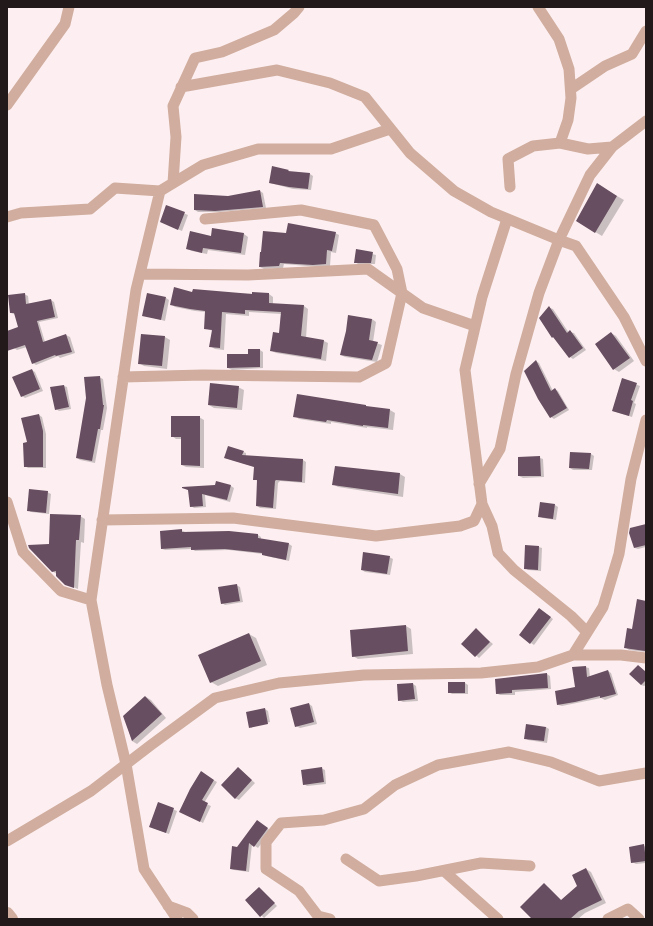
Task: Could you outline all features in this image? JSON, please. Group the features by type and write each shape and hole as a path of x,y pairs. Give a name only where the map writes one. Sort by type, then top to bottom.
{"street":[{"path":"7,105 65,24 69,7"},
{"path":"173,183 176,137 173,106 195,58 222,52 274,30 299,7"},
{"path":"538,7 559,39 570,69 571,98 568,120 560,143"},
{"path":"570,89 605,66 632,54 646,31"},
{"path":"181,87 277,70 330,83 365,97 410,153 454,191 491,212 576,246 624,317 646,361"},
{"path":"479,484 500,449 516,374 539,293 559,240 590,175 612,147 646,121"},
{"path":"7,217 21,213 90,209 115,188 160,191 203,165 258,149 331,149 390,129"},
{"path":"510,186 508,159 532,146 560,143 588,149 612,147"},
{"path":"160,191 136,290 91,600 107,685 126,764 144,869 177,919"},
{"path":"123,377 203,375 359,377 386,364 402,293 397,269 374,225 302,210 205,219"},
{"path":"508,219 482,297 465,370 482,504 492,526 498,553 514,570 542,591 587,632"},
{"path":"140,274 248,275 368,269 423,308 475,326"},
{"path":"574,655 603,607 619,554 631,479 646,420"},
{"path":"7,504 22,552 61,591 91,600"},
{"path":"102,520 233,518 376,536 460,526 474,521 482,504"},
{"path":"7,841 91,791 215,698 279,683 364,675 481,673 538,667 574,655 621,655 646,658"},
{"path":"330,919 318,916 299,891 266,869 266,842 281,823 324,820 364,808 395,785 438,765 509,752 551,762 599,781 646,773"},
{"path":"346,859 379,881 416,876 481,863 530,866"},
{"path":"444,871 498,919"},
{"path":"168,906 187,914 193,919"},
{"path":"608,919 628,909 638,919"},
{"path":"7,914 11,919"}],"building":[{"path":"272,166 289,170 288,171 310,173 308,189 269,183"},
{"path":"597,183 617,196 595,233 576,221"},
{"path":"260,190 263,207 215,211 194,210 194,194 228,196"},
{"path":"166,205 185,212 178,230 160,222"},
{"path":"288,223 336,232 332,251 327,250 326,264 313,265 280,263 279,266 259,267 263,231 286,233"},
{"path":"212,228 244,233 241,253 203,248 202,253 186,249 190,231 211,236"},
{"path":"356,249 373,252 371,263 354,263"},
{"path":"174,287 192,292 193,289 252,294 252,292 269,293 269,303 304,305 301,336 324,340 321,359 270,351 273,332 279,333 281,312 245,310 245,314 222,312 220,348 209,347 212,330 204,329 205,311 170,305"},
{"path":"25,293 26,304 51,299 55,317 37,321 43,342 66,334 72,352 55,355 32,364 25,345 7,351 7,331 18,327 14,313 10,313 8,295"},
{"path":"147,293 166,297 161,320 142,316"},
{"path":"549,306 567,333 570,330 583,348 569,358 553,337 552,338 539,318"},
{"path":"348,315 372,319 369,340 378,342 372,360 340,355"},
{"path":"611,332 630,358 613,370 595,344"},
{"path":"141,334 165,336 162,366 138,364"},
{"path":"248,349 260,349 260,367 227,368 227,354 248,354"},
{"path":"536,360 551,391 555,388 567,408 550,418 538,399 524,371"},
{"path":"32,369 40,389 21,397 12,377"},
{"path":"100,376 104,405 92,461 76,458 86,398 84,377"},
{"path":"622,378 637,383 631,400 633,401 629,416 612,411"},
{"path":"210,383 239,386 237,408 208,405"},
{"path":"64,385 69,407 55,410 50,387"},
{"path":"297,394 390,409 388,428 293,417"},
{"path":"39,414 43,431 43,467 24,467 23,443 27,442 21,418"},
{"path":"171,416 200,416 200,466 181,465 181,437 171,437"},
{"path":"228,446 244,451 242,455 303,459 302,482 276,480 273,508 256,506 257,480 253,480 254,467 224,458"},
{"path":"570,452 591,453 589,469 569,468"},
{"path":"540,456 541,476 518,476 518,457"},
{"path":"335,466 400,473 398,494 332,485"},
{"path":"216,481 231,485 227,500 202,494 203,506 190,507 188,490 182,487 215,485"},
{"path":"29,489 48,491 46,513 27,511"},
{"path":"540,502 555,504 553,519 538,517"},
{"path":"50,514 81,515 79,540 76,540 74,588 65,585 56,576 56,571 52,572 29,548 28,545 49,544"},
{"path":"646,524 646,545 634,548 629,533 630,528"},
{"path":"182,529 182,532 229,531 258,534 258,538 289,543 286,560 262,555 262,553 225,549 191,550 191,547 161,549 160,531"},
{"path":"525,545 539,546 538,570 524,569"},
{"path":"363,552 390,556 387,574 361,570"},
{"path":"237,584 240,601 221,604 218,587"},
{"path":"637,599 646,601 645,651 624,648 627,628 632,629"},
{"path":"539,608 551,617 530,644 519,635"},
{"path":"406,625 408,651 352,657 350,630"},
{"path":"476,628 490,642 475,657 461,644"},
{"path":"249,633 261,661 210,683 198,655"},
{"path":"638,665 646,672 646,680 641,685 629,674"},
{"path":"586,666 587,677 608,670 616,694 557,705 555,691 575,687 572,667"},
{"path":"547,673 548,688 512,690 512,693 496,694 495,679"},
{"path":"448,682 465,682 465,693 448,693"},
{"path":"413,683 415,699 398,701 397,684"},
{"path":"145,696 162,714 132,741 123,716"},
{"path":"309,703 314,722 295,727 290,708"},
{"path":"265,708 268,724 249,728 246,712"},
{"path":"526,724 546,727 544,741 524,739"},
{"path":"238,767 252,780 235,799 221,785"},
{"path":"322,767 324,782 303,785 301,770"},
{"path":"201,771 214,780 202,800 208,803 200,822 179,812"},
{"path":"158,802 174,808 166,833 149,827"},
{"path":"257,820 268,828 254,847 249,843 246,871 230,869 232,846 237,847"},
{"path":"644,844 646,861 631,863 629,847"},
{"path":"586,868 602,900 579,911 570,919 532,919 520,907 544,883 561,900 577,886 572,875"},
{"path":"259,887 275,903 260,917 245,900"}]}
